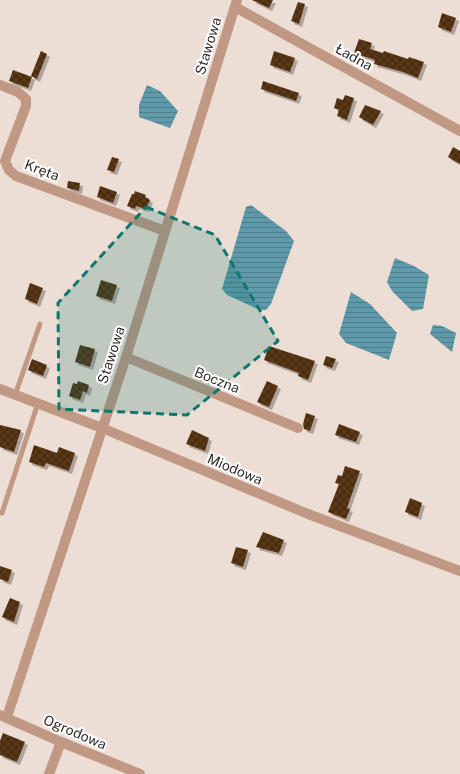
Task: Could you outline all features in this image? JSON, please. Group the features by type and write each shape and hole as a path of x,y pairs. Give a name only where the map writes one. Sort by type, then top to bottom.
{"street":[{"name":"Ładna","path":"236,3 460,131"},
{"name":"Stawowa","path":"3,716 126,357 236,3"},
{"name":"Kręta","path":"0,84 18,92 26,99 26,106 5,161 9,170 16,176 165,231"},
{"name":"Boczna","path":"126,357 298,428"},
{"name":"Miodowa","path":"0,389 102,428 308,514 460,571"},
{"name":"Ogrodowa","path":"3,716 60,742 140,774"},
{"path":"49,774 60,742"}],"lane":[{"path":"15,395 40,324"},
{"path":"2,513 38,403"}],"highlighted area":[{"path":"146,207 215,235 278,341 187,415 59,409 58,303"}],"water":[{"path":"147,85 160,91 178,111 170,128 139,117 139,105"},
{"path":"251,205 286,231 294,241 271,304 266,310 260,310 227,295 222,289 246,207"},
{"path":"395,258 414,266 429,275 423,309 412,311 392,291 387,282"},
{"path":"351,292 370,304 397,333 389,360 346,343 339,334"},
{"path":"433,325 442,326 456,333 452,352 430,334"}],"building":[{"path":"252,0 273,0 269,8"},
{"path":"298,2 305,4 299,24 291,21"},
{"path":"442,13 456,18 451,32 438,27"},
{"path":"359,39 372,43 370,49 383,53 384,51 408,59 409,57 424,62 418,78 374,64 375,60 354,53"},
{"path":"41,51 47,54 37,79 31,76"},
{"path":"274,51 295,58 290,72 270,65"},
{"path":"13,70 32,77 28,88 9,81"},
{"path":"263,81 299,93 296,101 261,89"},
{"path":"345,95 354,98 347,120 337,116 339,110 334,108 337,98 343,100"},
{"path":"365,105 381,111 373,125 359,117"},
{"path":"453,147 460,151 460,164 448,157"},
{"path":"112,157 119,159 114,172 107,170"},
{"path":"68,181 80,183 79,191 67,188"},
{"path":"100,186 117,192 113,203 97,197"},
{"path":"135,191 146,195 145,197 150,200 146,209 136,206 135,209 127,206 132,194 134,194"},
{"path":"101,280 117,285 112,301 96,296"},
{"path":"30,283 43,288 37,304 25,299"},
{"path":"80,345 95,349 90,367 75,362"},
{"path":"269,346 315,361 308,380 298,376 299,373 264,360"},
{"path":"326,356 336,359 332,368 323,365"},
{"path":"32,359 47,365 43,376 28,370"},
{"path":"78,381 89,385 87,393 83,391 80,400 69,396 73,383 77,384"},
{"path":"267,381 278,386 269,407 257,402"},
{"path":"306,413 315,416 310,431 304,429 303,424"},
{"path":"339,424 360,432 356,442 335,435"},
{"path":"0,425 21,430 14,452 0,447"},
{"path":"192,430 209,438 205,451 186,444"},
{"path":"34,445 57,453 59,447 75,453 69,471 46,463 44,467 29,462"},
{"path":"345,466 360,471 347,508 350,509 346,519 328,512 339,484 335,483 338,475 342,476"},
{"path":"410,498 422,503 418,517 405,512"},
{"path":"263,532 284,540 279,553 256,547"},
{"path":"236,547 248,550 243,567 231,563"},
{"path":"0,566 12,570 8,582 0,579"},
{"path":"10,598 20,602 14,622 2,617"},
{"path":"3,733 25,742 17,762 0,755 0,741"}]}
